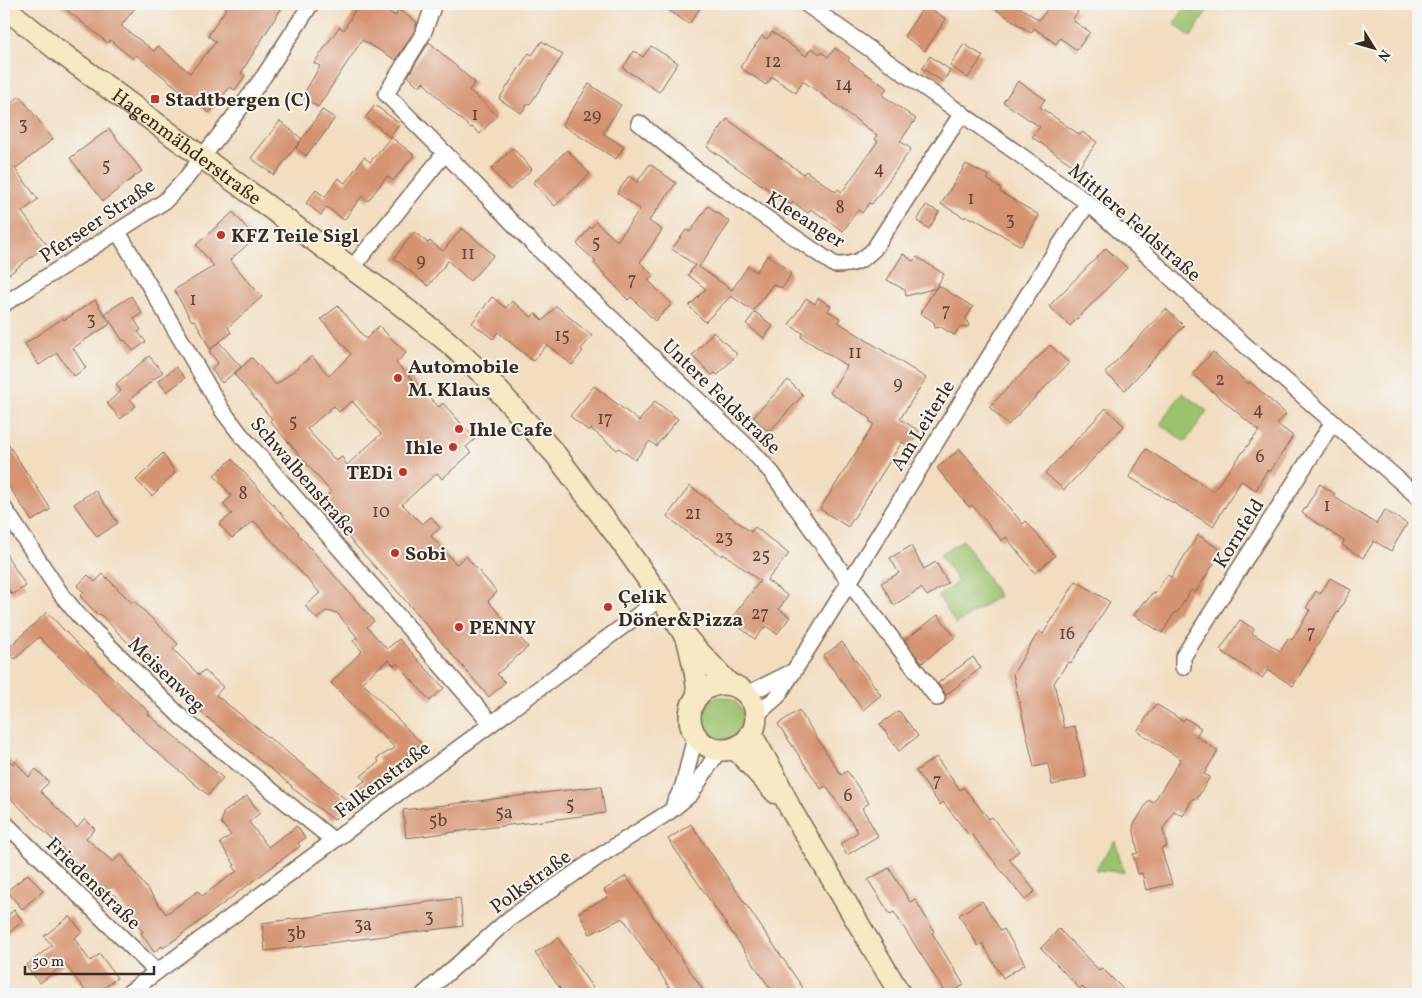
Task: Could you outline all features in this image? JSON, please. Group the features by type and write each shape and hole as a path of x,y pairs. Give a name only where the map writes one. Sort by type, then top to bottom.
{"street":[{"name":"Pferseer Straße","path":"4,304 165,201 184,182 264,76 311,4"},
{"name":"Untere Feldstraße","path":"434,4 423,34 386,94 532,244 753,452 772,473 849,582 937,698"},
{"name":"Mittlere Feldstraße","path":"806,4 1088,202 1205,310 1418,497"},
{"name":"Hagenmähderstraße","path":"4,7 56,49 352,268 448,342 488,379 556,455 618,537 688,640 729,684 747,694"},
{"name":"Kleeanger","path":"639,123 698,171 835,265 850,265 864,259 874,249 962,114"},
{"path":"352,268 445,153"},
{"name":"Am Leiterle","path":"754,725 777,697 1043,270 1088,202"},
{"name":"Schwalbenstraße","path":"118,232 222,410 241,435 491,723"},
{"name":"Kornfeld","path":"1183,667 1183,657 1333,422"},
{"name":"Meisenweg","path":"4,508 61,594 80,616 182,718 333,840"},
{"name":"Falkenstraße","path":"127,994 661,598"},
{"name":"Hagenmähderstraße","path":"688,640 698,694 690,708 689,723 695,737"},
{"path":"793,671 747,694 754,704 754,725 790,808 900,994"},
{"path":"698,694 707,687 729,684"},
{"path":"695,737 704,745 727,749 744,743 754,725"},
{"name":"Polkstraße","path":"669,812 683,786 695,737"},
{"path":"727,749 790,808"},
{"name":"Polkstraße","path":"424,994 509,919 598,857 669,812 697,788 727,749"},
{"name":"Friedenstraße","path":"4,822 157,972"}],"green space":[{"path":"1187,4 1211,4 1191,37 1174,24"},
{"path":"1182,393 1207,411 1185,442 1160,424"},
{"path":"963,540 999,596 956,624 938,596 958,582 940,555"},
{"path":"722,697 737,703 743,718 737,733 722,739 707,733 701,718 707,703"},
{"path":"1115,841 1124,872 1095,870"}],"building":[{"path":"59,4 138,4 121,26 154,51 158,46 190,73 216,42 208,36 229,4 284,4 241,73 245,76 235,90 230,87 209,113 136,55 133,59 110,40 108,43"},
{"path":"358,4 374,4 396,16 397,9 417,22 415,30 396,60 362,40 318,107 302,97 320,66 314,63 339,27 344,30"},
{"path":"659,4 703,4 689,24"},
{"path":"988,4 1015,4 1039,20 1051,4 1066,4 1078,12 1072,20 1090,32 1077,50 1060,38 1056,44 1034,28 1031,33"},
{"path":"925,5 946,19 925,51 904,36"},
{"path":"772,32 806,56 811,48 828,57 835,48 850,58 848,61 887,88 882,95 916,119 900,141 911,149 872,204 869,203 862,213 858,210 843,231 811,209 808,213 793,202 791,205 707,147 727,119 803,174 806,171 836,192 838,189 842,192 878,141 875,139 877,135 803,81 796,93 772,77 766,85 740,67 762,36 767,39"},
{"path":"542,41 563,55 530,104 521,113 499,99 529,53 532,55"},
{"path":"429,42 475,83 469,90 497,115 480,134 449,109 423,82 419,87 408,76"},
{"path":"964,44 983,56 968,78 950,66"},
{"path":"651,46 678,63 659,92 623,68 634,51 643,57"},
{"path":"930,56 950,70 943,82 922,68"},
{"path":"1018,81 1045,99 1040,107 1080,135 1082,132 1097,142 1078,169 1032,137 1040,127 1003,102"},
{"path":"589,84 621,105 603,133 624,147 616,159 562,125"},
{"path":"20,96 53,139 15,169 38,199 22,212 47,245 4,278 4,109"},
{"path":"375,105 400,124 390,137 366,117"},
{"path":"322,110 335,118 306,156 296,148"},
{"path":"280,121 302,139 274,175 251,158"},
{"path":"109,129 142,171 103,201 70,158"},
{"path":"391,137 414,155 393,181 387,176 368,201 362,196 344,220 327,207 321,215 306,203 316,190 325,197 338,178 345,183 364,157 370,162"},
{"path":"513,148 532,169 510,190 491,169"},
{"path":"567,150 590,174 555,206 533,183"},
{"path":"650,164 676,183 649,221 662,230 640,262 653,275 648,280 672,304 655,321 631,297 628,300 594,263 596,262 577,244 596,222 617,241 640,209 617,193 629,176 637,182"},
{"path":"966,164 989,176 987,179 1001,189 1000,192 1039,215 1021,246 973,218 966,216 965,218 941,204"},
{"path":"926,205 939,212 929,229 917,221"},
{"path":"708,206 730,222 699,267 732,290 748,266 756,272 768,255 790,271 790,276 783,287 773,284 753,311 731,296 705,322 689,306 706,289 688,275 695,265 672,249 686,230 690,232"},
{"path":"233,212 255,238 230,260 262,297 228,327 231,333 210,349 195,320 192,321 174,290 214,266 196,245"},
{"path":"462,228 494,255 470,281 448,261 428,286 394,258 414,232 428,243 430,241 443,251"},
{"path":"1106,248 1127,268 1070,326 1049,306"},
{"path":"903,254 913,261 917,257 944,274 936,288 906,296 905,290 887,280"},
{"path":"938,285 973,307 966,318 969,326 959,328 954,335 941,327 935,328 934,322 920,313"},
{"path":"131,296 142,313 134,319 141,330 138,332 146,342 133,351 125,340 123,341 105,313"},
{"path":"492,297 506,308 512,301 532,317 535,313 543,321 556,306 592,336 581,349 583,351 572,365 547,345 533,361 498,332 493,339 472,323"},
{"path":"806,298 815,304 818,298 831,306 828,311 840,318 838,322 926,378 900,419 919,431 910,447 902,442 848,527 820,509 874,424 869,421 870,418 830,393 847,366 801,337 803,333 789,325"},
{"path":"95,300 110,324 73,348 86,368 74,376 57,353 39,365 25,344 63,318 64,320"},
{"path":"338,306 366,339 379,326 406,353 396,363 439,407 443,403 475,439 466,447 471,453 442,479 437,473 402,504 422,524 431,517 440,528 431,536 456,564 466,556 497,592 488,601 528,647 497,674 505,682 489,697 398,592 318,504 331,492 270,421 272,419 234,374 252,358 276,385 312,356 329,376 351,354 321,319","holes":["352,401 381,434 347,465 342,457 336,461 307,429 334,406 339,412"]},
{"path":"1166,309 1184,326 1125,390 1105,373"},
{"path":"755,312 773,326 764,338 746,324"},
{"path":"713,332 737,354 718,375 715,373 712,375 692,356"},
{"path":"219,342 241,367 222,383 211,369 218,363 209,351"},
{"path":"1050,345 1069,363 1008,425 989,407"},
{"path":"1213,352 1248,384 1250,382 1286,414 1277,424 1293,436 1270,472 1267,470 1256,490 1241,481 1213,526 1129,477 1146,449 1213,491 1259,431 1192,374"},
{"path":"149,356 163,372 130,399 136,406 120,419 107,403 121,391 116,384"},
{"path":"176,367 185,378 167,392 158,381"},
{"path":"788,380 803,395 769,432 753,417"},
{"path":"594,386 639,421 655,401 678,419 656,446 650,441 635,460 619,448 617,450 591,429 589,431 570,416"},
{"path":"1106,408 1124,426 1064,490 1045,473"},
{"path":"4,438 51,509 32,521 4,479"},
{"path":"960,449 1023,524 1026,521 1055,556 1035,573 1006,537 1002,541 972,505 969,507 937,468"},
{"path":"163,453 175,473 152,496 136,480"},
{"path":"232,459 299,533 374,621 367,627 387,649 399,639 444,688 430,701 397,663 394,666 388,660 362,682 421,743 396,767 398,769 389,776 391,778 364,799 356,787 365,781 361,776 379,762 377,758 395,748 331,683 362,651 353,641 357,637 337,613 326,611 317,619 305,606 320,593 254,521 232,538 219,524 232,514 223,504 232,496 214,475"},
{"path":"1320,484 1335,494 1333,496 1376,524 1385,510 1407,524 1391,551 1374,541 1363,558 1342,545 1344,541 1302,513"},
{"path":"690,486 751,532 755,527 789,554 767,580 788,596 779,609 790,617 777,634 766,626 755,639 730,620 760,581 731,559 723,554 722,556 696,539 667,516"},
{"path":"95,490 118,523 97,537 74,504"},
{"path":"1198,535 1222,551 1195,593 1191,590 1162,633 1134,615 1152,593 1155,594 1167,575 1171,577"},
{"path":"911,546 924,569 936,562 948,583 927,596 921,588 894,605 881,583 899,573 890,558"},
{"path":"4,551 26,586 12,595 4,581"},
{"path":"103,574 178,644 173,649 199,675 204,670 223,687 216,695 349,802 334,820 208,718 80,596 84,592 77,586 88,575 95,582"},
{"path":"1330,578 1351,590 1293,686 1268,670 1262,678 1220,650 1240,620 1254,629 1252,633 1280,651 1289,638 1292,640 1310,610 1306,608 1316,591 1320,594"},
{"path":"1076,581 1110,602 1071,663 1068,662 1054,683 1064,728 1075,726 1086,777 1052,785 1048,764 1034,767 1013,674 1039,631 1043,634"},
{"path":"47,612 81,648 149,712 148,714 223,778 208,795 144,741 39,637 15,659 6,650"},
{"path":"938,615 955,637 922,663 905,640"},
{"path":"842,642 881,695 863,710 823,656"},
{"path":"973,657 981,668 946,695 938,683"},
{"path":"1156,704 1183,721 1185,718 1201,728 1196,736 1218,751 1204,774 1210,777 1196,800 1193,798 1183,816 1174,811 1163,829 1167,847 1161,848 1172,884 1146,890 1142,873 1138,874 1133,854 1138,853 1133,826 1149,800 1153,803 1181,759 1137,731"},
{"path":"799,710 841,775 847,771 869,803 862,808 878,836 847,855 840,844 858,832 826,786 821,789 778,724"},
{"path":"899,711 918,736 899,751 880,724"},
{"path":"4,754 13,764 15,761 29,777 36,769 49,782 40,791 77,828 85,819 95,829 86,838 113,862 121,854 166,914 198,891 202,896 237,871 220,843 231,835 221,823 223,813 247,796 260,813 249,822 268,847 297,826 305,838 298,843 300,846 180,936 154,952 141,933 143,932 114,894 105,901 95,888 99,885 4,792"},
{"path":"936,757 960,790 963,787 989,819 992,817 1019,851 1009,859 1035,891 1025,900 971,833 969,835 943,802 940,805 916,771"},
{"path":"601,786 605,813 406,838 403,810"},
{"path":"691,824 803,988 794,994 774,994 668,839"},
{"path":"889,868 910,902 915,899 934,931 932,933 964,985 949,994 946,994 894,912 890,914 868,880"},
{"path":"28,874 43,891 22,909 7,891"},
{"path":"626,876 706,994 674,994 623,918 590,934 579,912 608,897 604,890"},
{"path":"460,898 463,926 265,951 262,923"},
{"path":"982,901 1001,931 1004,929 1025,964 1003,978 982,943 978,946 959,915"},
{"path":"14,910 23,921 4,937 4,919"},
{"path":"70,916 82,932 74,938 90,961 100,954 117,978 95,994 88,994 65,964 40,983 26,966 52,945 44,936"},
{"path":"1059,929 1099,970 1102,968 1128,994 1090,994 1082,987 1080,989 1041,948"},
{"path":"558,938 597,994 564,994 535,953"}],"place":[{"name":"Stadtbergen (C)","path":"155,99"},
{"name":"KFZ Teile Sigl","path":"221,235"},
{"name":"Automobile M. Klaus","path":"398,378"},
{"name":"Ihle Cafe","path":"459,429"},
{"name":"Ihle","path":"453,447"},
{"name":"TEDi","path":"403,472"},
{"name":"Sobi","path":"395,553"},
{"name":"Çelik Döner&Pizza","path":"608,607"},
{"name":"PENNY","path":"459,627"}]}
